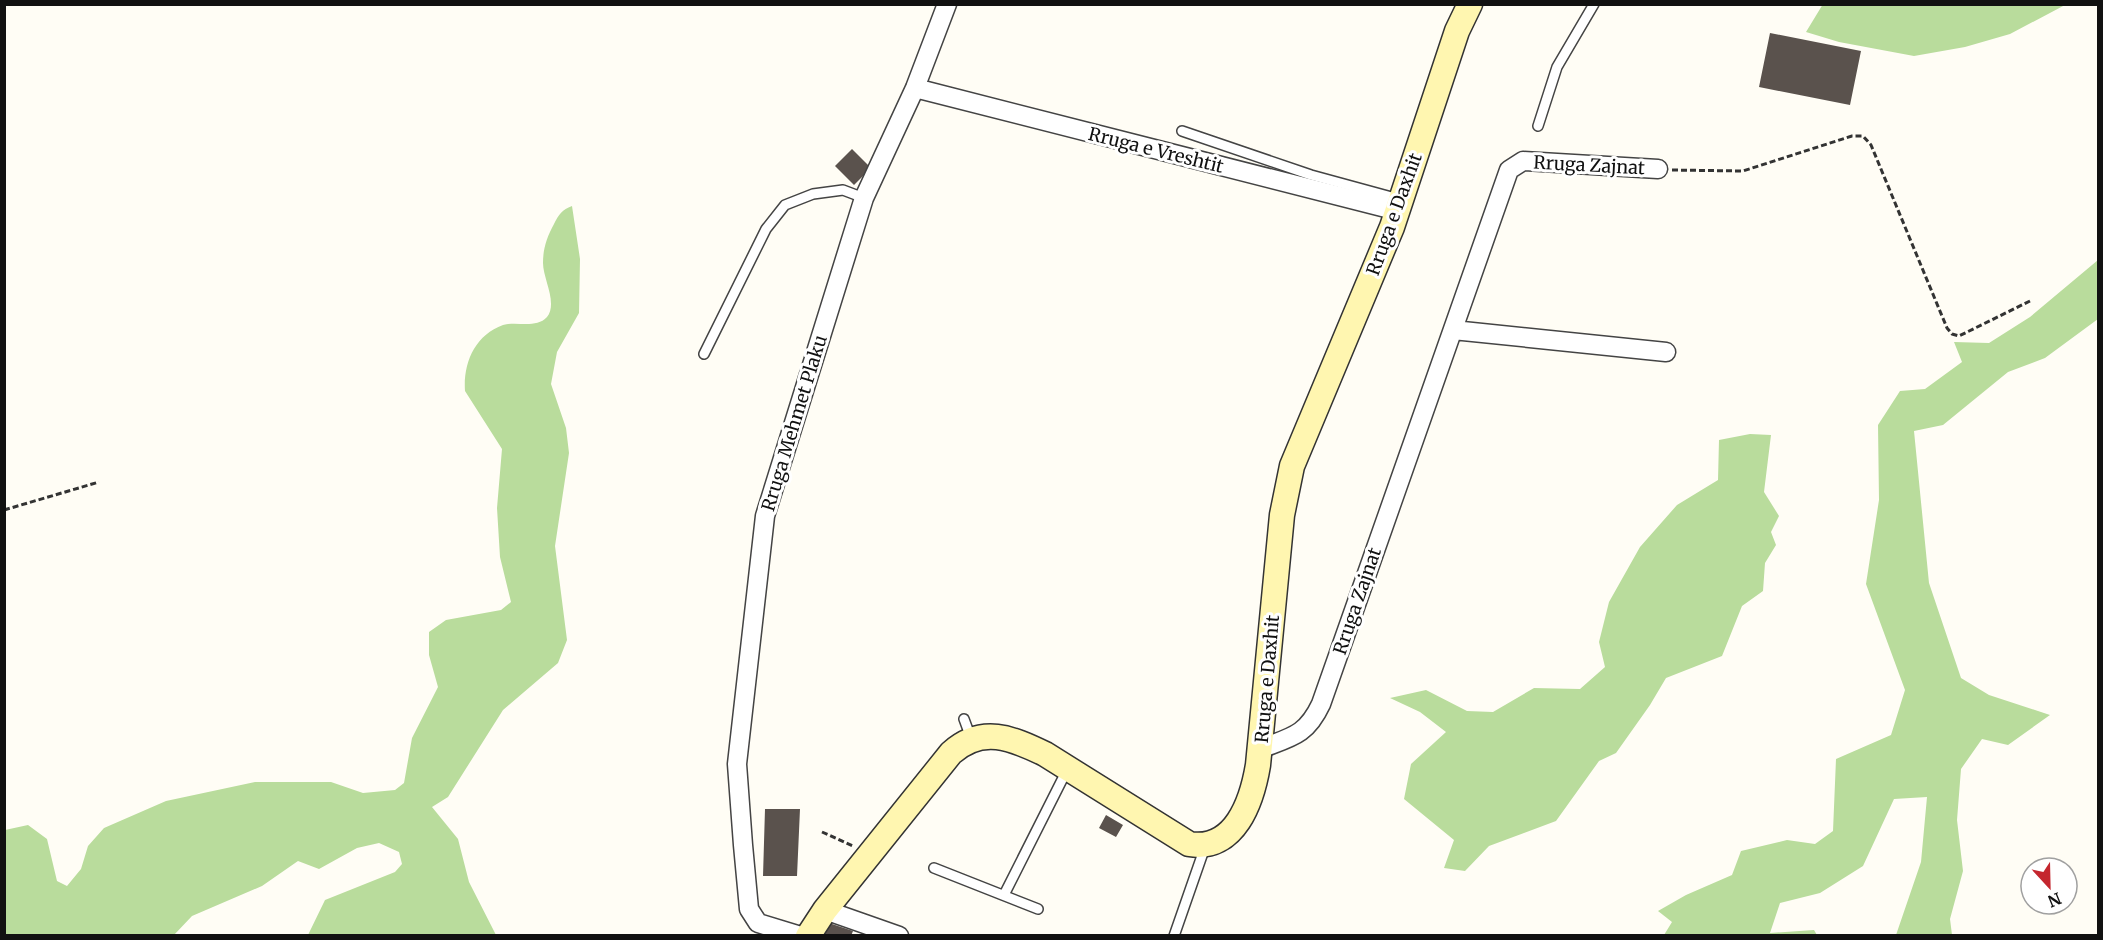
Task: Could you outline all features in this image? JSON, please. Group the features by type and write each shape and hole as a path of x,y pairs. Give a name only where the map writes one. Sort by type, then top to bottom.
{"street":[{"name":"Rruga Mehmet Plaku","path":"801,936 758,923 749,909 737,764 765,516 864,198 915,88 947,4"},
{"name":"Rruga e Daxhit","path":"1206,845 1223,838 1238,823 1248,804 1255,782 1286,489 1301,442 1400,205 1457,31 1470,4"},
{"name":"Rruga e Vreshtit","path":"915,88 1400,205"},
{"name":"Rruga Zajnat","path":"1260,749 1308,727 1321,704 1509,170 1523,161 1658,169"},
{"path":"1453,330 1666,352"},
{"path":"808,936 825,910 968,729 988,736 1011,740 1045,754 1182,841 1206,845"},
{"path":"825,910 899,936"}],"lane":[{"path":"1538,126 1557,67 1594,4"},
{"path":"1182,131 1400,205"},
{"path":"704,354 766,229 785,206 813,194 843,190 864,198"},
{"path":"1004,895 1068,768"},
{"path":"1174,936 1206,845"},
{"path":"934,868 1038,909"}],"path":[{"name":"Rruga Zajnat","path":"1658,169 1743,171 1852,136 1863,136 1871,146 1947,328 1952,334 1959,336 2030,301"},
{"path":"4,510 99,482"},
{"path":"822,832 856,847"}],"green space":[{"path":"1823,4 2065,5 2010,34 1965,47 1914,56 1839,42 1806,32"},
{"path":"572,206 580,259 579,313 557,352 551,384 566,428 569,453 555,546 567,640 558,663 503,710 448,797 432,807 458,839 469,882 496,935 308,935 325,900 395,872 402,864 399,852 379,843 357,848 319,869 298,861 262,886 192,916 174,935 5,935 5,830 28,825 47,839 57,881 67,886 81,869 88,846 104,828 166,801 255,782 331,782 363,793 395,790 404,783 412,738 438,687 429,655 429,632 446,620 501,610 511,602 500,557 497,508 502,449 465,391 466,370 478,343 493,330 508,324 537,323 547,317 551,298 544,269 545,247 549,233 558,218 563,211"},
{"path":"2098,260 2098,319 2045,358 2008,372 1943,425 1914,431 1929,583 1961,678 1989,695 2050,715 2008,745 1982,739 1961,769 1957,820 1963,871 1950,919 1952,935 1896,935 1921,862 1927,797 1894,799 1863,866 1820,893 1780,903 1770,933 1814,930 1817,935 1664,935 1672,922 1658,911 1686,895 1732,875 1741,851 1787,840 1815,844 1833,831 1836,759 1891,735 1905,690 1866,584 1879,500 1878,425 1900,391 1925,389 1962,362 1954,342 1989,343 2030,317"},
{"path":"1750,434 1771,435 1764,492 1779,516 1771,532 1776,545 1765,563 1763,591 1742,606 1722,656 1666,678 1616,753 1599,761 1556,821 1489,846 1465,871 1444,868 1454,840 1404,799 1411,764 1446,732 1420,712 1390,698 1426,690 1467,711 1493,712 1534,688 1580,689 1605,667 1599,642 1609,602 1640,547 1677,505 1718,480 1719,440"}],"building":[{"path":"1770,33 1861,51 1850,105 1759,87"},
{"path":"852,149 871,168 854,185 835,166"},
{"path":"765,809 800,809 797,876 763,876"},
{"path":"1106,815 1123,825 1116,837 1099,828"},
{"path":"829,923 853,931 851,936 824,936"}]}
